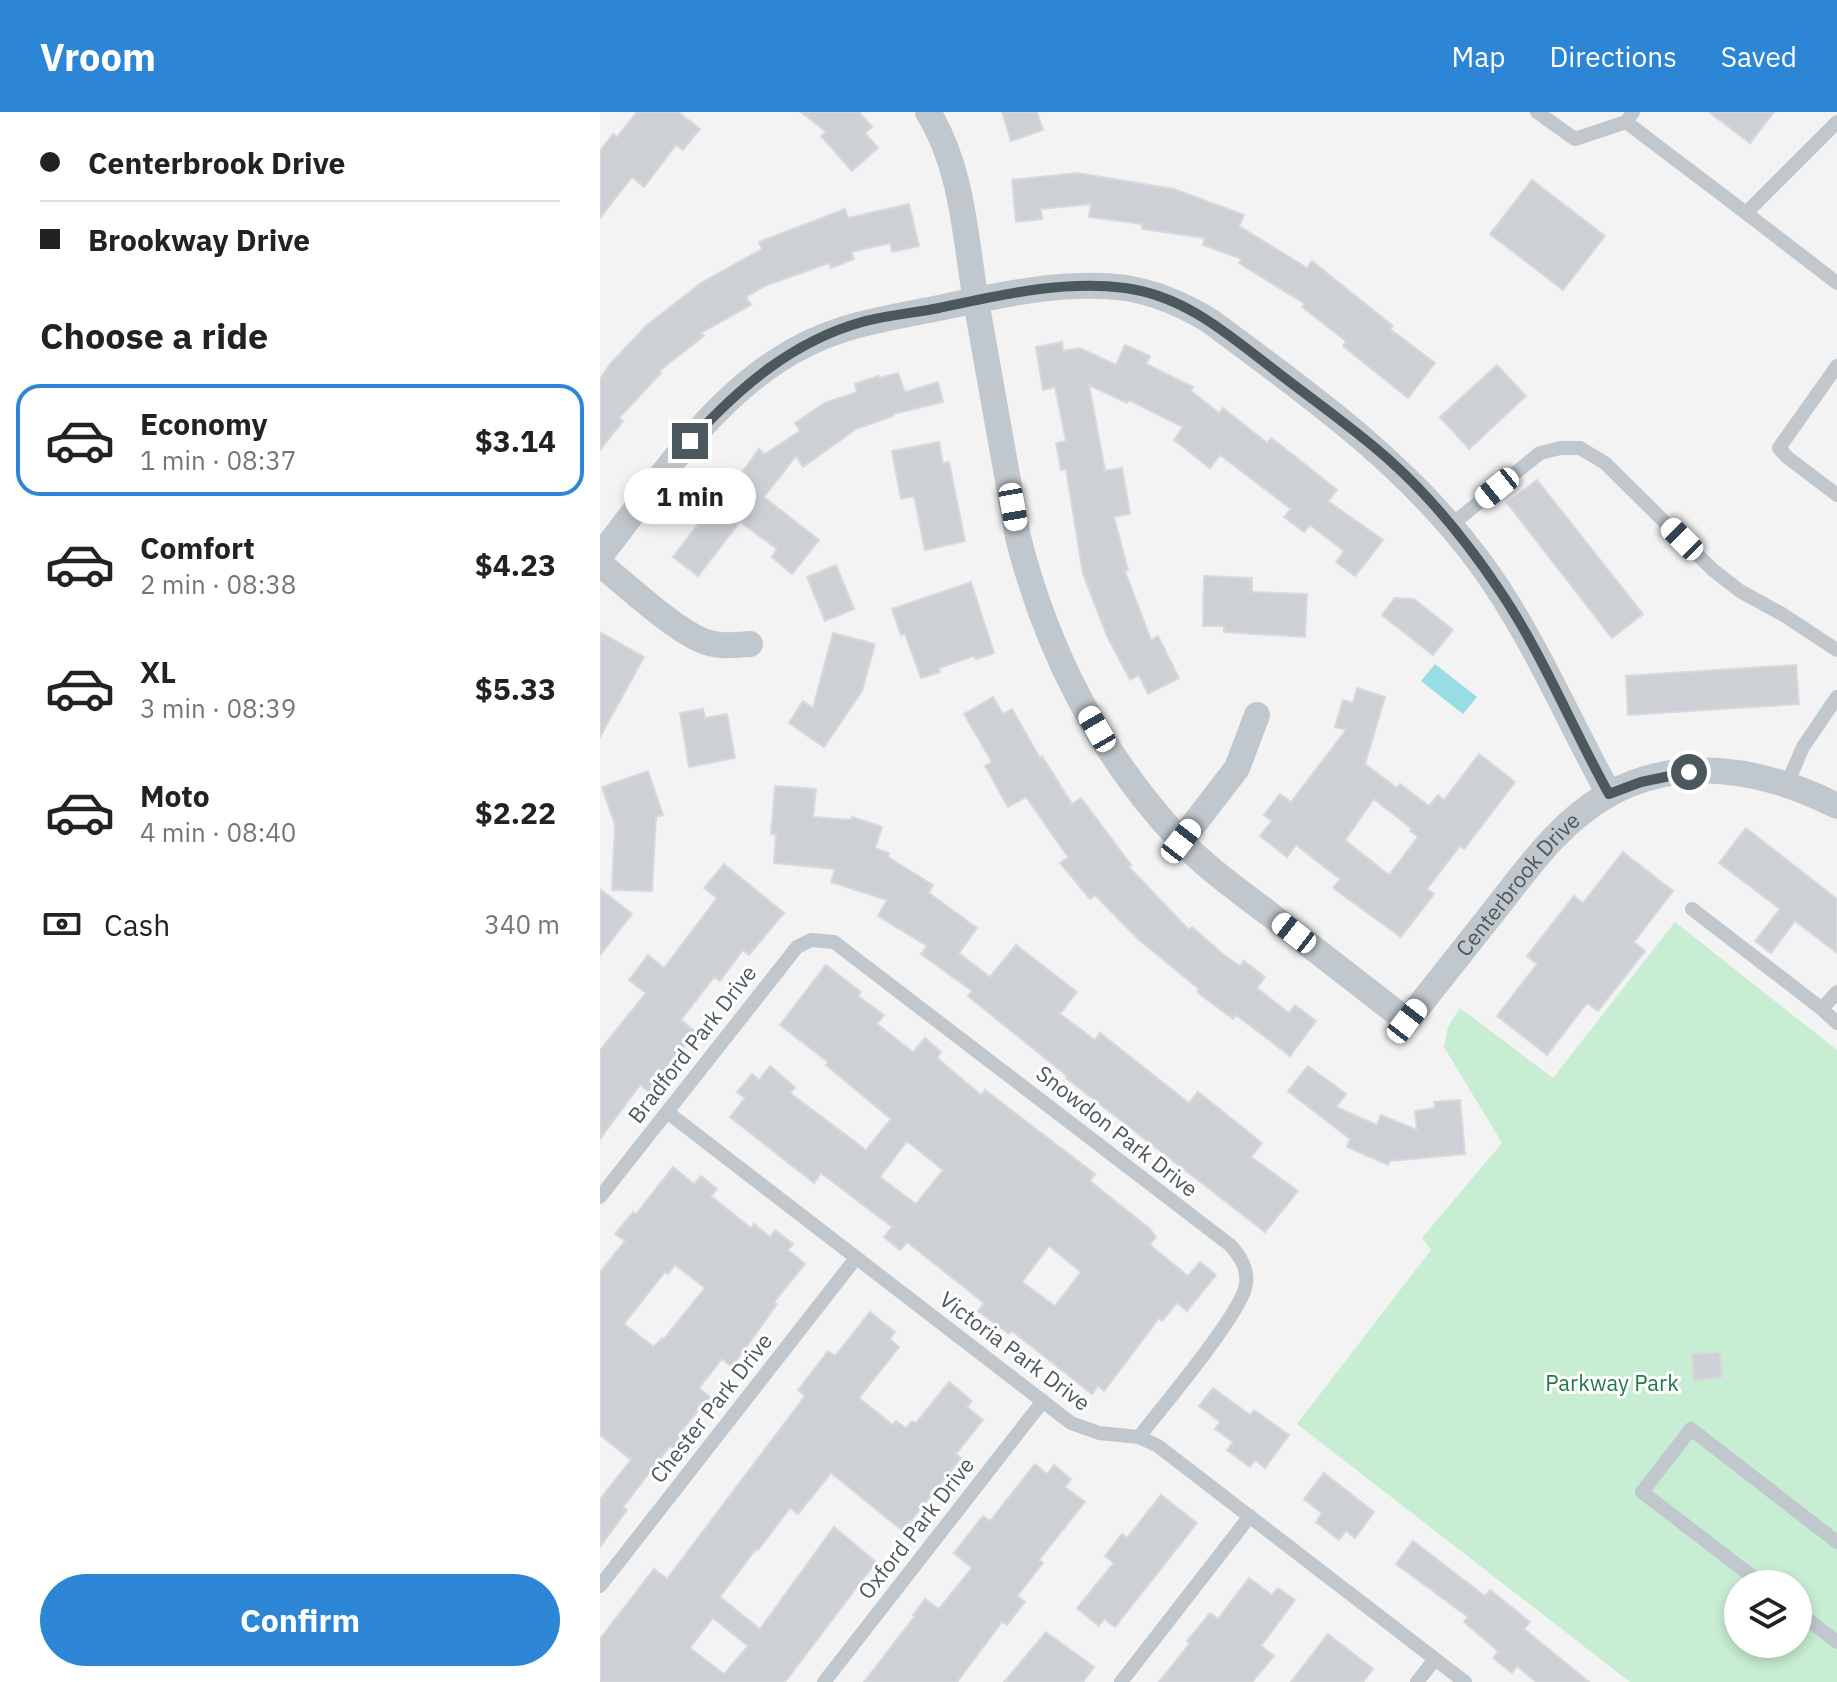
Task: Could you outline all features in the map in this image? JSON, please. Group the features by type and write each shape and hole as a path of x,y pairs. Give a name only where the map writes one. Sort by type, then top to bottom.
{"street":[{"path":"928,112 949,156 956,179 1018,537 1055,651 1097,729 1120,767 1181,841 1237,768 1257,715"},
{"path":"600,556 690,441 744,385 805,345 859,323 976,300 1055,287 1126,288 1188,307 1388,459 1451,525 1502,594 1609,794"},
{"path":"600,564 685,631 706,642 727,646 750,644"},
{"name":"Centerbrook Drive","path":"1181,841 1226,881 1407,1021 1539,854 1581,813 1609,794 1641,782 1705,770 1762,776 1837,806"}],"lane":[{"path":"1537,112 1575,139 1629,117 1837,283"},
{"path":"1746,213 1837,122"},
{"path":"1837,366 1784,436 1779,448 1837,495"},
{"path":"1451,525 1540,453 1580,448 1605,463 1713,570 1740,591 1837,650"},
{"path":"1787,784 1803,747 1837,697"},
{"path":"1692,909 1837,1023"},
{"name":"Snowdon Park Drive","path":"789,955 811,940 834,942 846,949 1237,1253 1246,1271 1244,1294 1233,1314 1139,1437"},
{"name":"Bradford Park Drive","path":"600,1197 789,955"},
{"path":"1822,1009 1837,992"},
{"name":"Victoria Park Drive","path":"667,1112 1071,1423 1084,1429 1139,1437 1158,1446 1465,1682"},
{"name":"Chester Park Drive","path":"600,1586 856,1258"},
{"name":"Oxford Park Drive","path":"824,1682 1043,1401"},
{"path":"1744,1570 1642,1492 1691,1429 1837,1542"},
{"path":"1121,1682 1250,1516"},
{"path":"1812,1623 1837,1642"},
{"path":"1417,1682 1435,1659"}],"green space":[{"name":"Parkway Park","path":"1675,922 1837,1050 1837,1682 1630,1682 1297,1424 1431,1250 1422,1238 1502,1143 1444,1047 1448,1027 1460,1008 1553,1078"}],"water":[{"path":"1435,664 1477,697 1463,714 1421,681"}],"building":[{"path":"637,112 678,112 700,129 683,150 676,145 644,187 632,177 600,218 600,151 613,134 617,137"},
{"path":"801,112 859,112 872,127 865,133 878,148 852,171 821,136 826,132"},
{"path":"1002,112 1037,112 1043,130 1011,141"},
{"path":"1709,112 1774,112 1750,143"},
{"path":"1077,173 1174,189 1244,215 1239,226 1307,268 1312,261 1393,326 1390,329 1435,363 1408,398 1343,346 1346,341 1302,307 1305,304 1239,263 1242,259 1203,245 1205,238 1142,229 1142,224 1089,217 1091,204 1041,209 1042,219 1016,222 1012,180"},
{"path":"1532,180 1605,236 1563,290 1490,234"},
{"path":"909,204 919,246 892,252 890,243 851,252 854,259 831,268 829,263 767,285 746,297 751,305 701,333 704,336 659,371 661,373 619,418 623,421 600,450 600,379 647,325 701,283 762,249 759,242 845,209 848,218"},
{"path":"1062,342 1063,351 1080,348 1116,365 1125,345 1150,356 1146,364 1193,387 1191,391 1219,413 1223,408 1267,443 1271,438 1292,454 1337,490 1328,501 1383,540 1355,576 1336,562 1344,551 1310,525 1304,532 1284,517 1291,509 1220,455 1210,468 1174,440 1183,427 1129,400 1127,403 1089,385 1105,471 1122,468 1130,514 1114,517 1128,570 1125,571 1151,640 1158,636 1179,678 1148,694 1139,675 1130,680 1107,636 1083,574 1066,469 1061,470 1056,443 1066,441 1055,387 1043,390 1036,347"},
{"path":"1497,365 1526,396 1469,449 1440,417"},
{"path":"898,373 905,392 938,382 943,402 893,414 856,429 803,467 796,456 764,497 819,540 792,574 772,557 777,549 740,522 698,576 673,557 703,518 706,521 759,449 765,454 800,431 795,423 825,403 857,392 855,384"},
{"path":"939,442 943,463 949,462 965,541 925,550 914,496 901,499 892,451"},
{"path":"1537,480 1643,614 1612,638 1507,503"},
{"path":"836,565 854,609 825,621 807,577"},
{"path":"1204,576 1252,578 1252,592 1307,594 1305,637 1224,632 1224,626 1203,626"},
{"path":"971,582 994,653 976,659 974,656 921,678 892,609"},
{"path":"1395,598 1414,599 1453,630 1433,655 1382,615"},
{"path":"600,632 644,657 600,737"},
{"path":"833,633 875,644 862,691 824,747 789,723 803,701 813,708"},
{"path":"1796,665 1799,704 1628,715 1626,676"},
{"path":"1357,688 1385,697 1365,764 1397,788 1400,784 1429,806 1438,795 1444,800 1479,754 1515,782 1464,849 1460,846 1427,889 1434,894 1401,937 1333,888 1340,879 1296,845 1287,857 1260,836 1272,821 1264,815 1280,794 1291,802 1346,730 1335,727 1343,700 1353,703","holes":["1374,799 1412,829 1410,831 1418,837 1389,875 1345,840"]},
{"path":"993,697 1003,714 1012,709 1040,758 1042,756 1072,804 1081,798 1131,865 1129,867 1189,930 1192,927 1240,966 1244,961 1265,977 1257,988 1289,1013 1295,1005 1316,1021 1290,1056 1236,1015 1233,1019 1197,992 1199,989 1138,939 1095,895 1090,899 1060,863 1068,857 1026,797 1008,807 985,766 992,762 964,714"},
{"path":"703,709 705,718 727,714 735,758 689,767 680,713"},
{"path":"648,771 663,815 656,817 652,891 612,890 615,825 602,787"},
{"path":"775,786 816,789 813,817 851,820 852,817 882,827 875,848 889,853 888,857 933,885 929,893 977,928 959,953 990,977 1016,945 1077,992 1060,1014 1095,1040 1100,1033 1189,1103 1198,1092 1262,1143 1251,1157 1298,1191 1265,1232 1066,1078 968,996 972,991 921,954 927,946 878,916 887,900 831,882 835,869 774,863 776,835 771,834"},
{"path":"1746,828 1837,899 1837,953 1795,921 1771,953 1755,941 1780,909 1719,863"},
{"path":"1623,852 1673,891 1634,942 1645,951 1598,1011 1587,1003 1547,1055 1497,1016 1537,964 1527,956 1574,896 1583,903"},
{"path":"724,864 784,913 749,955 743,950 720,981 714,977 681,1020 696,1032 662,1075 665,1078 652,1094 640,1085 600,1139 600,1050 646,993 629,980 648,955 664,968 717,898 704,888"},
{"path":"600,889 632,914 600,955"},
{"path":"826,965 861,992 858,996 884,1015 877,1024 913,1052 925,1038 941,1052 937,1058 981,1095 985,1090 1095,1174 1090,1181 1150,1229 1156,1237 1150,1245 1188,1276 1200,1262 1216,1275 1187,1311 1177,1303 1162,1321 1159,1318 1104,1391 1098,1386 1092,1394 1012,1331 1009,1334 978,1311 984,1303 907,1242 900,1250 884,1237 892,1227 821,1173 814,1183 730,1117 745,1098 737,1092 752,1074 759,1080 770,1066 795,1087 790,1093 866,1150 891,1119 826,1065 828,1062 780,1025","holes":["907,1141 943,1170 916,1204 880,1177","1049,1246 1081,1272 1055,1306 1022,1282"]},
{"path":"1308,1066 1346,1094 1336,1107 1377,1125 1381,1115 1417,1130 1415,1111 1435,1108 1434,1102 1460,1100 1465,1154 1390,1161 1388,1165 1347,1147 1350,1139 1288,1091"},
{"path":"673,1167 694,1184 701,1176 717,1189 711,1196 751,1228 754,1224 770,1237 775,1230 793,1244 788,1250 805,1264 774,1302 777,1304 732,1367 722,1359 699,1388 710,1397 682,1430 688,1435 676,1450 670,1446 623,1507 627,1510 600,1547 600,1499 631,1460 600,1435 600,1272 625,1241 615,1234 633,1212 636,1214","holes":["675,1265 705,1288 654,1347 624,1324 665,1272 668,1274"]},
{"path":"870,1312 895,1332 890,1339 899,1347 859,1398 893,1425 896,1421 906,1428 912,1421 916,1423 949,1382 972,1401 967,1407 983,1420 956,1454 961,1458 903,1531 831,1473 798,1514 790,1508 756,1549 720,1597 760,1629 834,1527 876,1562 785,1682 600,1682 600,1639 654,1569 667,1579 805,1396 798,1390 828,1351 835,1356","holes":["713,1618 748,1646 724,1674 690,1648"]},
{"path":"1720,1352 1722,1377 1694,1381 1692,1354"},
{"path":"1213,1388 1250,1415 1254,1410 1289,1435 1265,1468 1255,1460 1250,1467 1227,1450 1233,1442 1215,1429 1220,1422 1199,1406"},
{"path":"1035,1464 1047,1474 1054,1465 1071,1479 1065,1487 1085,1502 1039,1560 1043,1563 1017,1596 1025,1602 1007,1625 1002,1622 957,1682 864,1682 925,1599 939,1609 972,1568 954,1553 983,1516 990,1521"},
{"path":"1324,1473 1374,1512 1355,1538 1346,1531 1339,1540 1316,1522 1322,1513 1304,1499"},
{"path":"1161,1495 1197,1523 1115,1627 1104,1619 1099,1626 1077,1608 1114,1563 1105,1556 1122,1534 1127,1538"},
{"path":"1413,1541 1485,1596 1490,1590 1530,1622 1524,1629 1589,1682 1536,1682 1517,1666 1512,1673 1493,1658 1498,1651 1464,1622 1468,1617 1396,1564"},
{"path":"1249,1578 1272,1595 1278,1588 1295,1600 1261,1646 1274,1656 1252,1682 1159,1682 1210,1613 1218,1619"},
{"path":"1046,1632 1094,1667 1083,1682 1004,1682"},
{"path":"1328,1634 1373,1669 1363,1682 1291,1682"}],"route":[{"path":"690,441 744,385 775,362 805,345 859,323 1055,287 1126,288 1160,297 1188,307 1210,321 1388,459 1416,486 1451,525 1502,594 1609,794 1641,782 1689,772"}]}
